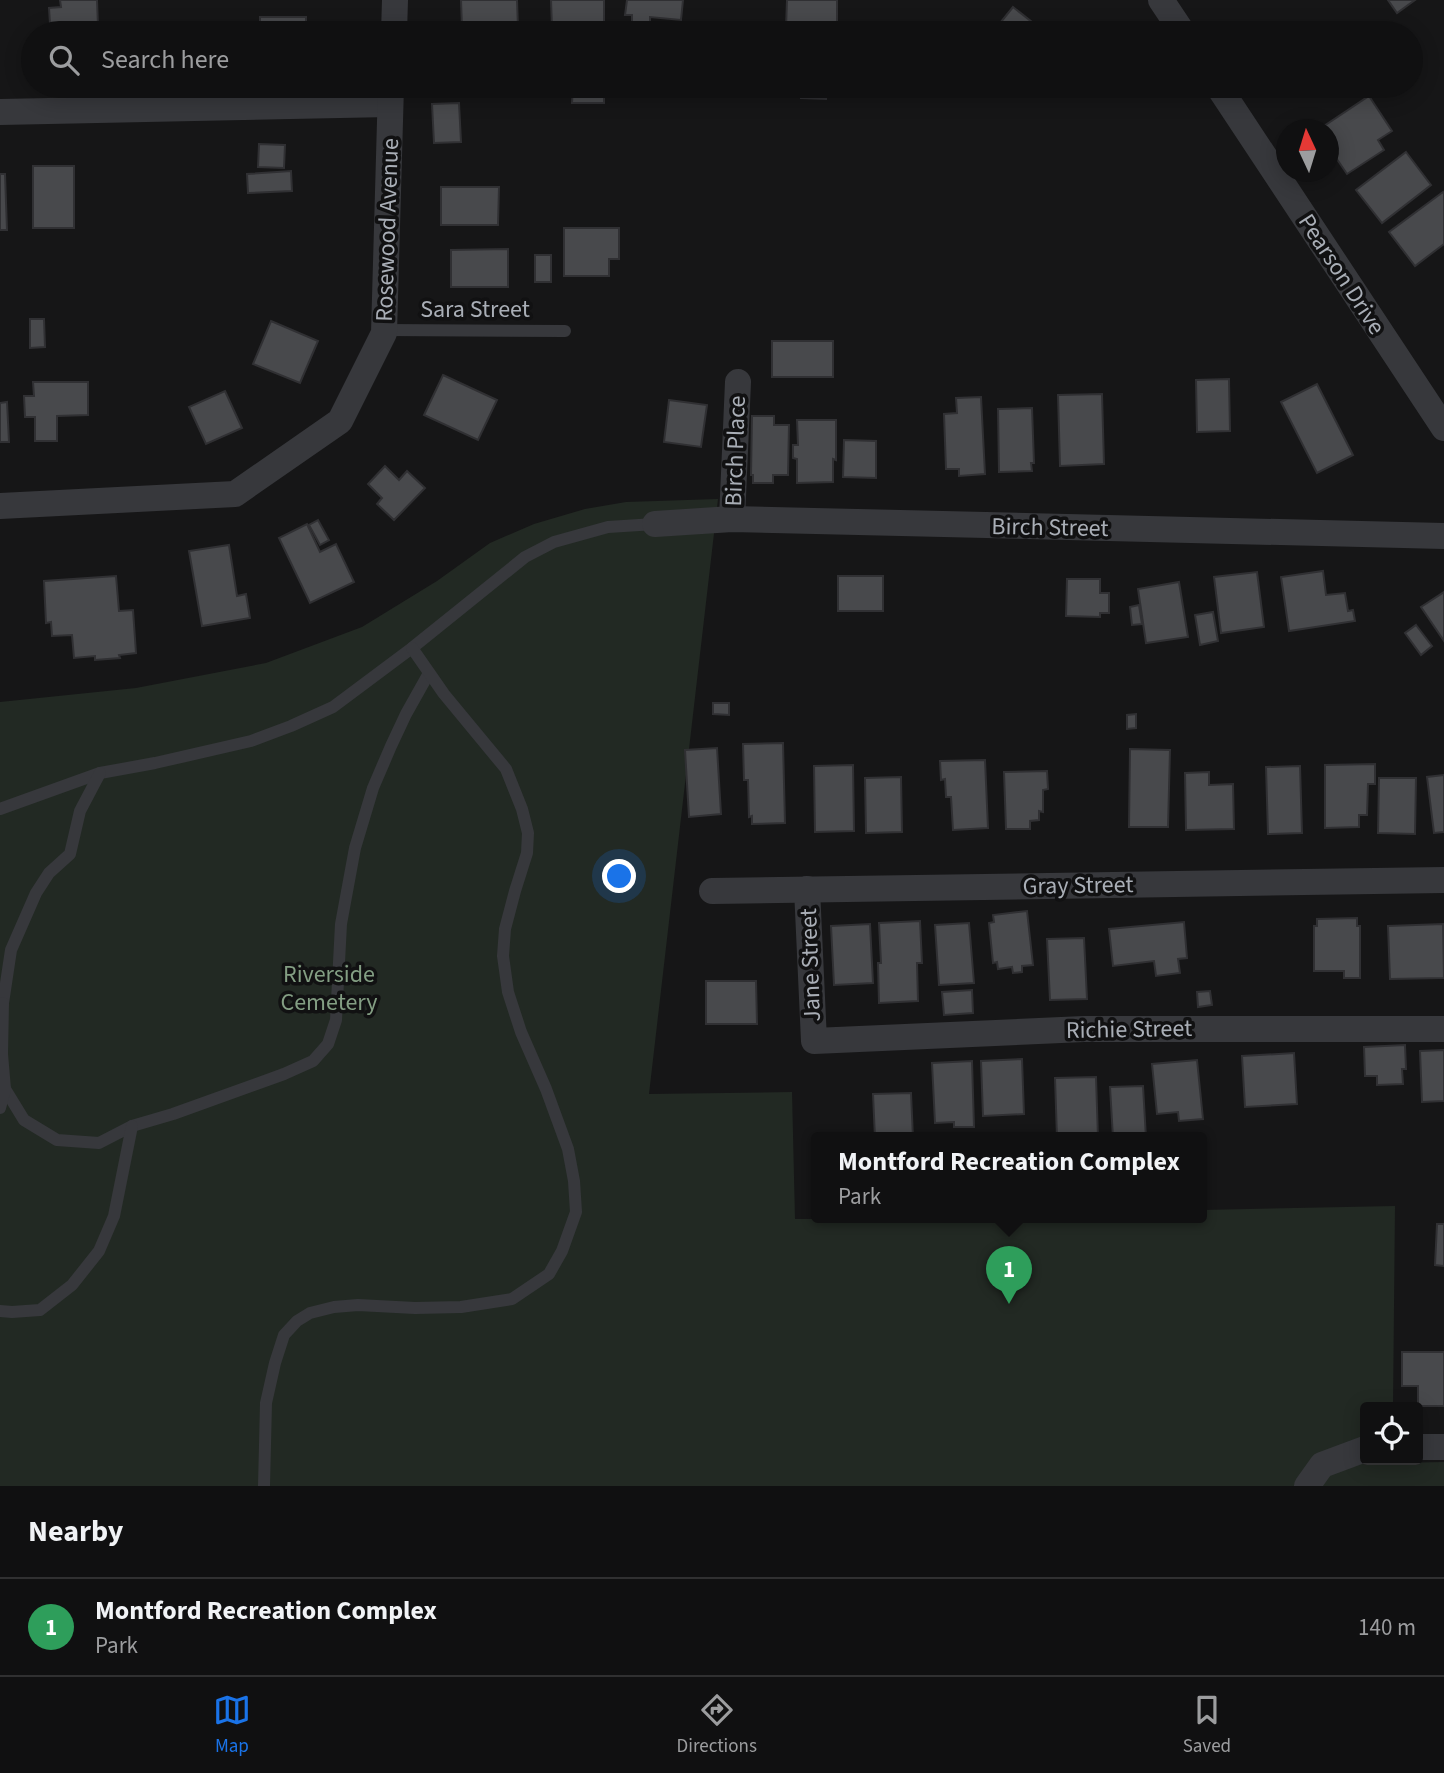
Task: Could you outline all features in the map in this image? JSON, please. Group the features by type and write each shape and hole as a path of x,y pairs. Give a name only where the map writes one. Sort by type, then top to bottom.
{"street":[{"path":"394,21 395,0"},
{"path":"1161,0 1175,21"},
{"path":"0,112 322,98"},
{"name":"Rosewood Avenue","path":"0,506 235,494 340,421 384,330 391,98"},
{"name":"Pearson Drive","path":"1226,98 1444,428"},
{"name":"Birch Place","path":"732,519 738,382"},
{"name":"Birch Street","path":"655,524 732,519 1444,536"},
{"name":"Gray Street","path":"712,891 1444,880"},
{"name":"Jane Street","path":"807,889 814,1041"},
{"name":"Richie Street","path":"814,1041 1084,1029 1444,1028"},
{"path":"1423,1447 1444,1447"},
{"path":"1307,1486 1322,1465 1360,1451"}],"lane":[{"name":"Sara Street","path":"384,330 565,331"},
{"path":"0,809 100,773 251,741 291,726 333,706 412,648 526,557 554,542 608,527 655,524"},
{"path":"264,1486 266,1403 284,1335 297,1321 310,1313 334,1307 461,1307 512,1299 549,1274 562,1251 576,1212 568,1149 521,1032 508,992 503,956 505,929 527,853 528,833 522,808 506,769 444,694 412,648"},
{"path":"5,1089 24,1120 57,1140 99,1143 132,1126 173,1114 313,1061 328,1044 336,1020 341,924 355,848 373,788 406,714 429,673"},
{"path":"0,1108 5,1089 2,1003 11,950 36,893 49,873 70,854 80,811 100,773"},
{"path":"0,1311 40,1310 72,1285 99,1251 114,1216 132,1126"}],"green space":[{"name":"Riverside Cemetery","path":"718,499 649,1094 792,1092 795,1219 811,1219 811,1223 1207,1223 1207,1210 1395,1206 1393,1402 1360,1402 1360,1465 1423,1465 1423,1462 1444,1462 1444,1486 0,1486 0,702 136,688 266,663 362,627 437,581 490,543 534,524 585,509 626,502"}],"building":[{"path":"60,0 97,0 98,21 50,21 49,8 61,7"},
{"path":"461,0 517,0 518,21 462,21"},
{"path":"551,0 604,0 604,21 552,21"},
{"path":"627,0 683,0 681,20 650,17 650,21 632,21 632,15 625,15"},
{"path":"787,0 837,0 837,21 786,21"},
{"path":"1388,0 1415,0 1397,13"},
{"path":"1013,7 1031,21 1002,21"},
{"path":"260,17 306,17 306,21 260,21"},
{"path":"572,98 604,98 604,103 572,103"},
{"path":"1366,98 1370,98 1392,131 1378,140 1384,150 1347,174 1339,162 1339,119 1334,119"},
{"path":"459,103 461,142 434,143 432,104"},
{"path":"259,144 285,145 284,168 258,167"},
{"path":"1406,152 1431,185 1382,223 1356,190"},
{"path":"33,166 74,166 74,228 33,228"},
{"path":"291,171 292,191 248,193 247,174"},
{"path":"0,174 5,174 7,230 0,230"},
{"path":"441,187 499,187 498,225 441,225"},
{"path":"1443,192 1444,244 1415,266 1389,232"},
{"path":"564,228 619,228 619,259 609,259 609,276 564,276"},
{"path":"508,249 508,287 451,287 451,250"},
{"path":"535,255 551,255 551,282 535,282"},
{"path":"30,319 44,319 45,347 30,348"},
{"path":"271,321 318,341 300,383 253,364"},
{"path":"772,341 833,341 833,377 772,377"},
{"path":"443,375 497,400 478,440 424,415"},
{"path":"1229,379 1230,431 1197,432 1196,380"},
{"path":"33,382 88,382 88,415 57,416 57,441 35,441 35,417 25,417 24,396 34,396"},
{"path":"1317,384 1353,455 1317,473 1281,402"},
{"path":"225,391 242,428 206,444 189,407"},
{"path":"1102,394 1104,464 1060,466 1058,395"},
{"path":"981,397 985,474 959,476 959,469 946,469 944,414 957,413 956,398"},
{"path":"669,400 707,405 701,447 664,442"},
{"path":"7,402 9,442 0,442 0,403"},
{"path":"1032,408 1032,471 999,472 998,409"},
{"path":"752,416 774,416 774,425 789,425 788,475 773,475 773,483 753,483"},
{"path":"797,420 836,420 833,482 797,483 797,459 793,458 793,445 798,445"},
{"path":"844,440 876,441 876,478 843,477"},
{"path":"385,466 399,480 407,471 425,488 394,520 377,504 382,498 368,484"},
{"path":"318,520 329,540 320,545 309,525"},
{"path":"307,524 320,552 336,544 354,582 310,603 279,538"},
{"path":"229,545 237,596 246,594 250,618 202,626 189,551"},
{"path":"1323,571 1326,595 1345,593 1348,611 1353,610 1355,621 1289,631 1281,577"},
{"path":"1257,572 1264,627 1221,633 1214,577"},
{"path":"116,576 119,611 133,610 136,653 119,655 120,658 74,658 72,635 52,636 51,622 46,623 44,581"},
{"path":"838,576 883,576 883,611 838,611"},
{"path":"1067,579 1100,579 1100,593 1109,593 1109,613 1100,613 1100,617 1066,616"},
{"path":"1179,582 1188,637 1146,643 1138,589"},
{"path":"1444,592 1444,641 1421,607"},
{"path":"1139,605 1142,624 1132,625 1130,607"},
{"path":"1213,612 1218,641 1200,645 1195,615"},
{"path":"1416,625 1432,646 1421,655 1405,633"},
{"path":"713,703 729,703 729,715 713,714"},
{"path":"1136,714 1136,728 1127,729 1127,715"},
{"path":"783,743 785,823 752,824 752,816 749,817 748,780 744,780 743,744"},
{"path":"717,748 721,814 689,817 685,750"},
{"path":"1130,749 1170,750 1168,827 1129,827"},
{"path":"985,760 988,828 953,830 951,797 946,797 945,779 941,780 940,761"},
{"path":"1375,764 1375,784 1368,784 1367,815 1359,815 1359,827 1325,828 1325,765"},
{"path":"853,765 854,831 815,832 814,766"},
{"path":"1300,766 1302,833 1268,834 1266,767"},
{"path":"1047,771 1048,789 1043,790 1043,812 1039,811 1039,820 1030,821 1030,829 1006,829 1004,772"},
{"path":"1209,772 1209,785 1233,784 1234,829 1186,830 1185,773"},
{"path":"1444,775 1444,832 1434,833 1427,777"},
{"path":"901,777 902,832 866,833 865,778"},
{"path":"1379,778 1416,778 1415,834 1378,833"},
{"path":"1027,911 1033,965 1022,966 1022,972 1013,973 1012,967 998,969 997,962 993,963 989,923 994,922 993,915"},
{"path":"1357,918 1357,926 1360,926 1360,978 1344,978 1344,971 1314,971 1314,926 1317,926 1317,919"},
{"path":"920,921 922,963 917,963 918,1001 879,1003 879,923"},
{"path":"1184,922 1187,958 1178,959 1180,973 1156,976 1154,961 1113,966 1109,929"},
{"path":"969,923 974,983 939,985 935,925"},
{"path":"870,924 873,983 834,985 831,926"},
{"path":"1443,924 1444,978 1390,979 1388,926"},
{"path":"1084,938 1087,999 1050,1000 1047,939"},
{"path":"706,981 756,981 757,1024 706,1024"},
{"path":"972,990 973,1013 944,1015 942,992"},
{"path":"1210,991 1212,1005 1198,1007 1197,992"},
{"path":"1405,1045 1406,1069 1402,1069 1403,1084 1377,1085 1377,1076 1365,1076 1364,1047"},
{"path":"1444,1050 1444,1101 1422,1102 1420,1051"},
{"path":"1294,1053 1297,1104 1245,1107 1242,1056"},
{"path":"1022,1059 1024,1114 983,1116 981,1061"},
{"path":"1197,1060 1203,1119 1179,1121 1178,1112 1157,1114 1152,1064"},
{"path":"972,1061 974,1127 954,1127 954,1122 935,1123 932,1063"},
{"path":"1096,1077 1098,1132 1057,1132 1055,1078"},
{"path":"1143,1086 1146,1132 1113,1132 1110,1087"},
{"path":"911,1093 913,1132 875,1132 873,1094"},
{"path":"1437,1224 1444,1224 1444,1266 1435,1265"},
{"path":"1402,1352 1444,1352 1444,1406 1423,1406 1423,1402 1418,1402 1418,1386 1402,1386"}],"place":[{"name":"Montford Recreation Complex","path":"1009,1304"}]}
